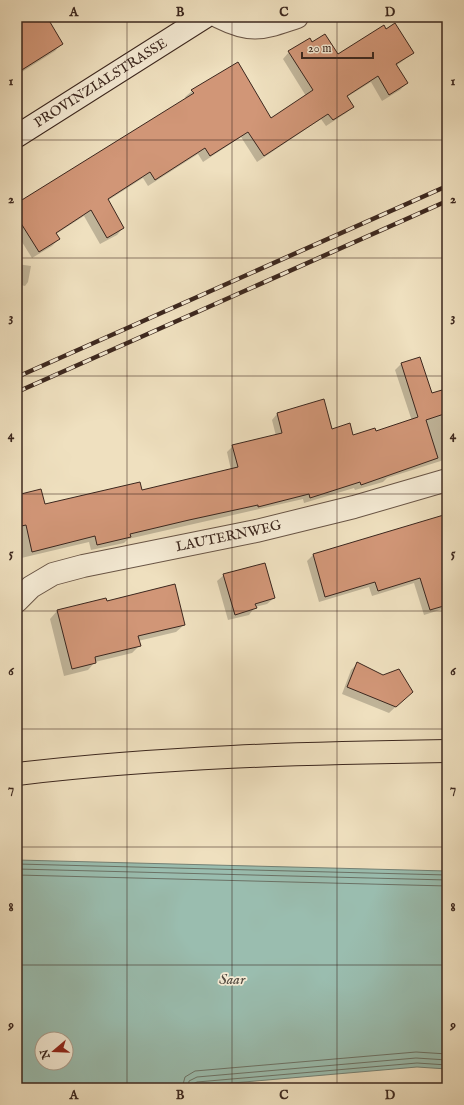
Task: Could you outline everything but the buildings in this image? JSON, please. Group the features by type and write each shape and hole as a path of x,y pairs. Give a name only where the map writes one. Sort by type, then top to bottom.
{"main road":[{"path":"17,774 122,764 301,753 447,752"}],"street":[{"name":"PROVINZIALSTRASSE","path":"17,136 205,17"},
{"path":"220,17 237,26 263,28 297,17"},
{"name":"LAUTERNWEG","path":"17,601 31,587 53,574 256,531 447,480"}],"water":[{"name":"Saar","path":"17,860 447,871 447,1069 417,1067 175,1088 17,1088"}],"railway":[{"path":"17,377 447,186"},
{"path":"17,392 447,201"}]}
